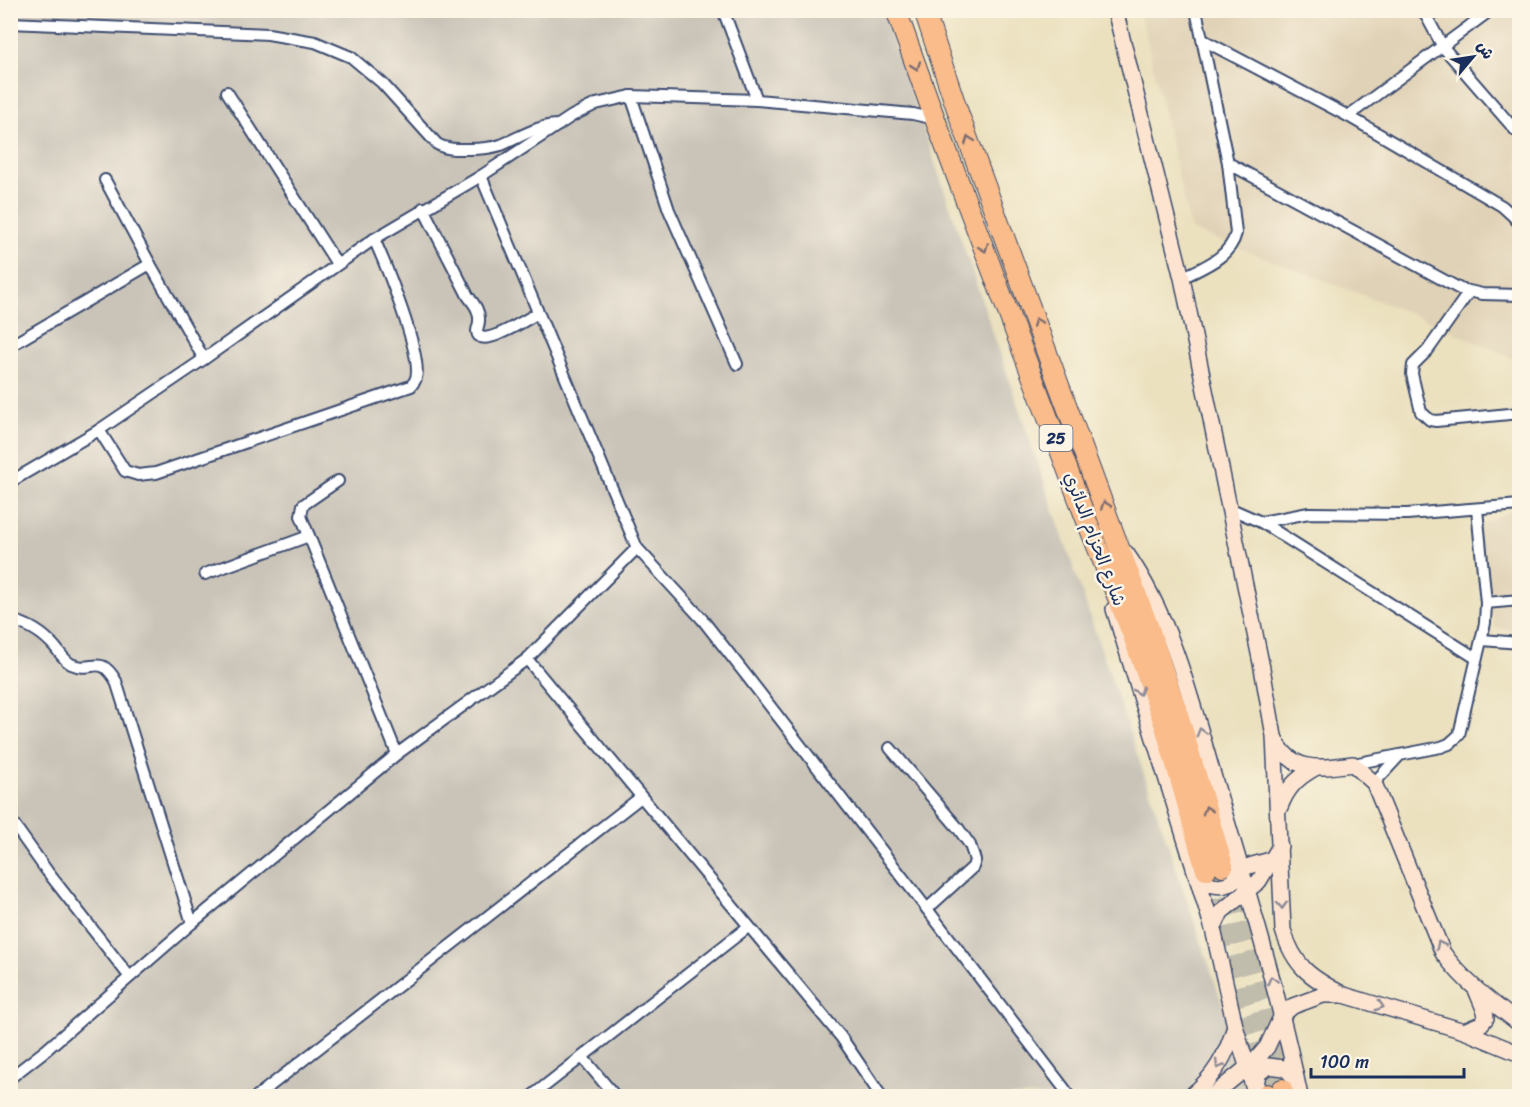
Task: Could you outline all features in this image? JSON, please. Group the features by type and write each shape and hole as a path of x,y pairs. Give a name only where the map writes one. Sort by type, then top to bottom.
{"highway":[{"name":"شارع الحزام الدائري","path":"896,10 934,119 1132,633 1217,870"},
{"name":"شارع الحزام الدائري","path":"924,10 963,126 1117,539 1177,711 1217,870"}],"street":[{"path":"723,10 757,100"},
{"path":"1115,10 1182,278 1274,736 1283,930 1288,946 1303,969 1344,995 1464,1031 1520,1054"},
{"path":"1182,278 1219,258 1233,243 1236,233 1228,163 1196,10"},
{"path":"1423,10 1443,47 1516,131"},
{"path":"1347,116 1491,10"},
{"path":"10,23 268,34 315,42 351,57 382,83 443,148 454,150 486,148 500,145 542,126 559,125"},
{"path":"1203,40 1347,116 1502,206 1520,224"},
{"path":"227,92 337,264"},
{"path":"631,96 669,210 736,364"},
{"path":"10,482 99,430 204,359 374,238 481,176 559,125 596,104 631,96 757,100 913,114 934,119"},
{"path":"1228,163 1460,289 1469,292 1520,295"},
{"path":"481,176 637,548 702,619 1070,1096"},
{"path":"105,180 204,359"},
{"path":"423,208 479,314 477,333 480,337 495,336 538,313"},
{"path":"99,430 125,471 138,475 156,473 411,386 417,375 411,339 390,276 374,238"},
{"path":"10,346 150,264"},
{"path":"1469,292 1428,350 1413,365 1412,374 1421,412 1430,420 1436,421 1520,413"},
{"path":"338,481 303,505 301,516 397,753"},
{"path":"1261,522 1309,513 1407,514 1520,505"},
{"path":"1229,508 1261,522 1476,658"},
{"path":"1274,736 1285,755 1303,765 1315,768 1398,757 1441,747 1449,744 1459,735 1482,640 1486,603 1477,509"},
{"path":"205,574 309,536"},
{"path":"10,1078 46,1050 192,922 397,753 527,659 637,548"},
{"path":"1486,603 1520,600"},
{"path":"10,620 38,631 68,662 81,666 99,664 106,667 116,681 192,922"},
{"path":"1482,640 1520,643"},
{"path":"527,659 841,1037 881,1096"},
{"path":"890,748 958,828 974,854 973,867 927,909"},
{"path":"1374,783 1398,757"},
{"path":"1353,764 1374,783 1443,953 1476,990 1520,1024"},
{"path":"1278,812 1285,793 1293,783 1315,768"},
{"path":"257,1096 641,797"},
{"path":"10,819 47,871 129,976"},
{"path":"1213,929 1221,912 1248,892 1264,874 1280,846"},
{"path":"1217,870 1270,860"},
{"path":"1217,870 1248,892 1287,1036"},
{"path":"1217,870 1213,929 1235,1026 1247,1068 1276,1093 1287,1036 1303,1001"},
{"path":"532,1096 748,927"},
{"path":"1464,1031 1481,1024 1486,1018 1476,990"},
{"path":"1212,1096 1247,1068 1267,1047 1282,1015 1303,1001 1323,994 1344,995"},
{"path":"1191,1096 1219,1066 1230,1044 1235,1026"},
{"path":"583,1058 615,1096"}],"shaded area":[{"path":"10,11 883,11 1254,1096 11,1096"},
{"path":"1138,11 1519,11 1519,361 1405,311 1191,230 1145,32"},
{"path":"1519,507 1519,631 1495,628 1473,528"}],"tunnel":[{"path":"1223,866 1282,1089"},
{"path":"1206,870 1267,1094"}]}
